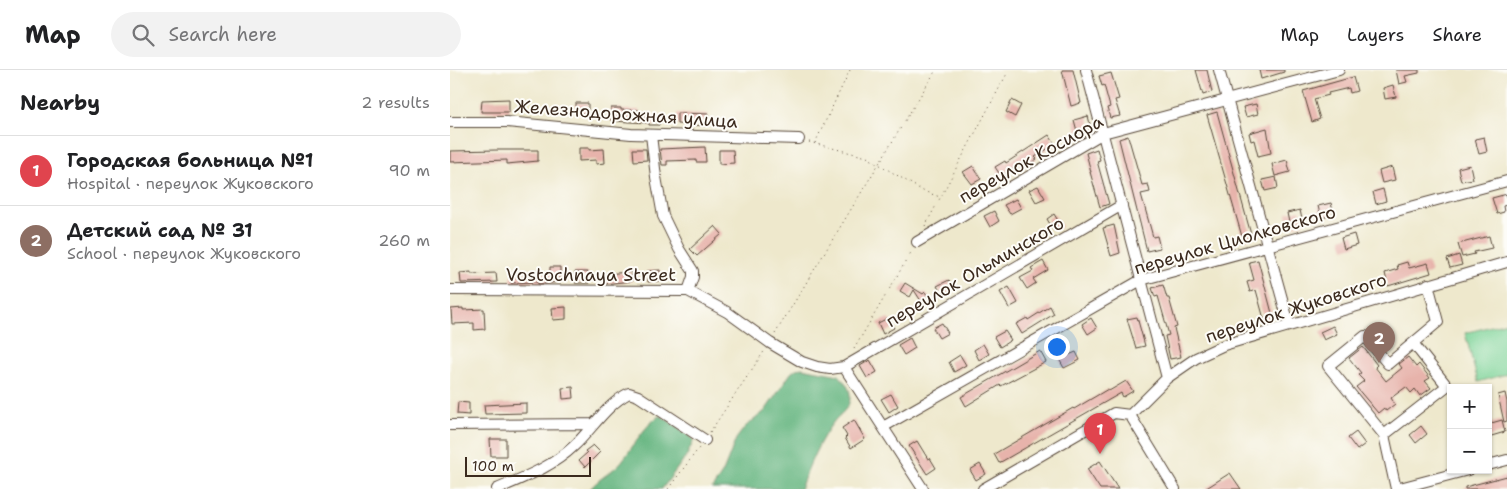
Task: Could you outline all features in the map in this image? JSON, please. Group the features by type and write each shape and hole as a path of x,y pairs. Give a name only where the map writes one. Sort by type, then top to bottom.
{"street":[{"path":"1086,70 1167,378"},
{"path":"1219,70 1289,324"},
{"name":"переулок Косиора","path":"917,242 1104,133 1339,70"},
{"name":"Железнодорожная улица","path":"450,122 507,122 651,135 799,139"},
{"path":"651,135 663,216 679,249 693,271 688,291"},
{"name":"переулок Циолковского","path":"883,427 1141,280 1507,181"},
{"name":"переулок Ольминского","path":"844,367 1122,205"},
{"name":"переулок Жуковского","path":"1130,416 1167,378 1196,358 1224,345 1289,324 1507,262"},
{"path":"1428,284 1438,322 1388,364 1365,336 1328,366 1384,435 1396,489 1453,474"},
{"name":"Vostochnaya Street","path":"450,290 688,291 727,312 770,343 802,362 830,369 844,367"},
{"path":"1384,435 1446,386 1413,343"},
{"path":"844,367 923,489"},
{"path":"497,489 539,471 558,459 574,446 621,397 629,393 638,396 705,440"},
{"path":"983,489 1114,413 1130,416 1170,487"},
{"path":"450,425 594,424"},
{"path":"1492,464 1507,460"}],"path":[{"path":"815,143 850,70"},
{"path":"668,489 705,440 770,343 936,70"},
{"path":"925,227 1009,70"},
{"path":"799,139 867,157 923,191 941,197"},
{"path":"854,350 917,242"}],"green space":[{"path":"1507,322 1507,374 1478,382 1465,333"},
{"path":"802,368 839,375 850,392 850,401 829,428 819,445 800,489 712,489 723,472 736,439 745,427 765,411 791,373 796,369"},
{"path":"659,416 694,440 687,455 662,489 590,489 619,465 643,431"}],"building":[{"path":"1062,70 1073,70 1081,103 1071,106"},
{"path":"1196,70 1207,70 1212,92 1203,95"},
{"path":"1259,70 1284,70 1284,72 1261,79"},
{"path":"1396,70 1419,70 1419,73 1405,76 1407,82 1399,84"},
{"path":"1111,73 1119,99 1115,100 1120,116 1110,118 1107,108 1110,107 1104,85 1102,86 1099,76"},
{"path":"1353,77 1357,91 1350,93 1349,88 1328,93 1329,95 1314,99 1320,119 1312,122 1303,91"},
{"path":"1393,85 1396,97 1385,99 1383,88"},
{"path":"509,99 509,112 481,112 482,100"},
{"path":"1012,100 1021,105 1015,117 1006,112"},
{"path":"576,103 588,103 588,114 576,113"},
{"path":"1256,104 1258,114 1246,117 1243,107"},
{"path":"611,108 639,110 639,116 659,116 659,125 611,121"},
{"path":"1217,112 1252,238 1243,240 1207,115"},
{"path":"677,113 708,114 708,126 677,124"},
{"path":"1088,116 1091,128 1077,131 1074,120"},
{"path":"1267,128 1271,153 1258,156 1254,140 1251,141 1249,133"},
{"path":"1049,135 1055,144 1035,157 1037,159 1023,168 1021,163 1001,176 995,167 1005,161 1006,163"},
{"path":"1128,136 1142,185 1148,184 1150,192 1141,194 1153,237 1157,236 1160,248 1147,251 1119,139"},
{"path":"1484,137 1487,152 1479,154 1475,139"},
{"path":"705,147 706,162 696,162 696,160 667,161 667,165 662,165 660,149"},
{"path":"579,148 589,148 589,150 604,149 605,163 596,164 596,160 579,161"},
{"path":"633,149 646,149 647,160 634,161"},
{"path":"1097,149 1100,160 1097,161 1109,204 1100,207 1086,153"},
{"path":"538,150 538,161 507,164 507,160 450,162 450,151"},
{"path":"719,150 733,150 734,163 719,164"},
{"path":"1287,160 1290,172 1275,176 1272,164"},
{"path":"1470,165 1473,179 1461,181 1458,168"},
{"path":"973,166 981,179 972,184 963,172"},
{"path":"1392,167 1395,180 1382,183 1379,171"},
{"path":"1276,177 1278,188 1265,191 1262,180"},
{"path":"1038,186 1045,198 1036,202 1029,190"},
{"path":"1383,189 1386,201 1376,204 1373,192"},
{"path":"1507,194 1507,205 1503,206 1504,212 1497,214 1492,198"},
{"path":"1016,199 1021,208 1010,214 1004,205"},
{"path":"1331,203 1334,215 1321,218 1318,206"},
{"path":"1300,210 1303,224 1290,227 1287,213"},
{"path":"994,211 999,221 990,227 984,216"},
{"path":"1054,214 1062,227 1054,231 1047,219"},
{"path":"1114,225 1120,253 1111,256 1103,228"},
{"path":"715,226 722,234 697,256 690,249"},
{"path":"1354,234 1357,245 1344,249 1341,238"},
{"path":"1489,236 1492,248 1462,257 1458,244"},
{"path":"1459,255 1462,265 1450,268 1447,259"},
{"path":"1258,260 1273,317 1264,319 1256,290 1250,292 1247,282 1254,280 1249,262"},
{"path":"1043,261 1048,270 1033,279 1036,283 1027,289 1020,278 1033,271 1031,268"},
{"path":"1407,262 1409,268 1428,263 1431,273 1388,286 1385,273 1398,269 1397,265"},
{"path":"550,267 560,267 560,282 538,284 538,282 511,283 511,273 550,273"},
{"path":"660,270 660,281 648,282 647,271"},
{"path":"471,272 471,274 496,273 497,282 461,283 460,273"},
{"path":"575,272 588,272 589,283 575,283"},
{"path":"631,272 632,281 604,284 603,274"},
{"path":"949,280 954,290 943,296 937,286"},
{"path":"905,283 923,294 925,292 930,299 923,304 914,290 910,297 900,291"},
{"path":"1163,285 1167,298 1169,298 1177,327 1174,328 1181,357 1170,359 1165,336 1169,335 1158,296 1155,297 1152,288"},
{"path":"1009,287 1018,303 1009,308 1000,292"},
{"path":"1050,306 1054,314 1022,334 1016,324 1027,318 1028,320"},
{"path":"566,307 566,319 553,320 552,308"},
{"path":"463,308 463,310 484,309 485,329 474,330 474,323 452,324 451,309"},
{"path":"1137,317 1145,346 1136,348 1127,319"},
{"path":"888,318 894,328 883,334 878,323"},
{"path":"1091,318 1097,328 1088,334 1082,324"},
{"path":"942,323 948,333 939,338 933,328"},
{"path":"1333,326 1337,334 1324,340 1320,332"},
{"path":"1005,331 1011,340 1000,347 994,337"},
{"path":"910,338 915,348 904,355 898,345"},
{"path":"983,344 989,354 979,360 974,350"},
{"path":"1363,347 1377,365 1375,367 1386,381 1402,368 1399,364 1408,357 1416,367 1419,364 1430,378 1425,381 1431,388 1420,396 1415,389 1411,393 1406,387 1391,398 1395,404 1386,411 1384,408 1378,413 1356,387 1364,381 1358,375 1361,373 1349,358"},
{"path":"1040,351 1046,362 1000,385 966,406 961,397"},
{"path":"1076,352 1080,360 1064,368 1059,359"},
{"path":"960,355 966,365 954,372 949,362"},
{"path":"870,360 877,372 867,378 860,366"},
{"path":"1126,381 1133,391 1123,397 1121,393 999,463 994,454 1073,408"},
{"path":"573,387 574,398 563,399 562,388"},
{"path":"1505,393 1507,421 1504,422 1498,395"},
{"path":"891,394 898,406 889,412 881,399"},
{"path":"458,402 469,403 469,415 457,414"},
{"path":"526,403 526,413 485,414 484,405"},
{"path":"854,420 865,439 851,448 842,428"},
{"path":"1502,420 1505,432 1492,436 1492,423"},
{"path":"1421,426 1427,434 1416,443 1410,435"},
{"path":"1356,432 1365,444 1357,450 1348,438"},
{"path":"490,439 506,439 506,456 491,456"},
{"path":"917,441 936,468 927,474 909,446"},
{"path":"593,445 600,452 585,467 579,460 587,453 585,451"},
{"path":"1100,461 1118,489 1100,489 1087,469"},
{"path":"980,464 986,474 976,480 970,470"},
{"path":"1230,473 1241,489 1205,489"},
{"path":"1507,476 1507,489 1465,489 1465,487"}],"place":[{"name":"Детский сад № 31","path":"1379,363"},
{"name":"Городская больница №1","path":"1100,454"}]}
